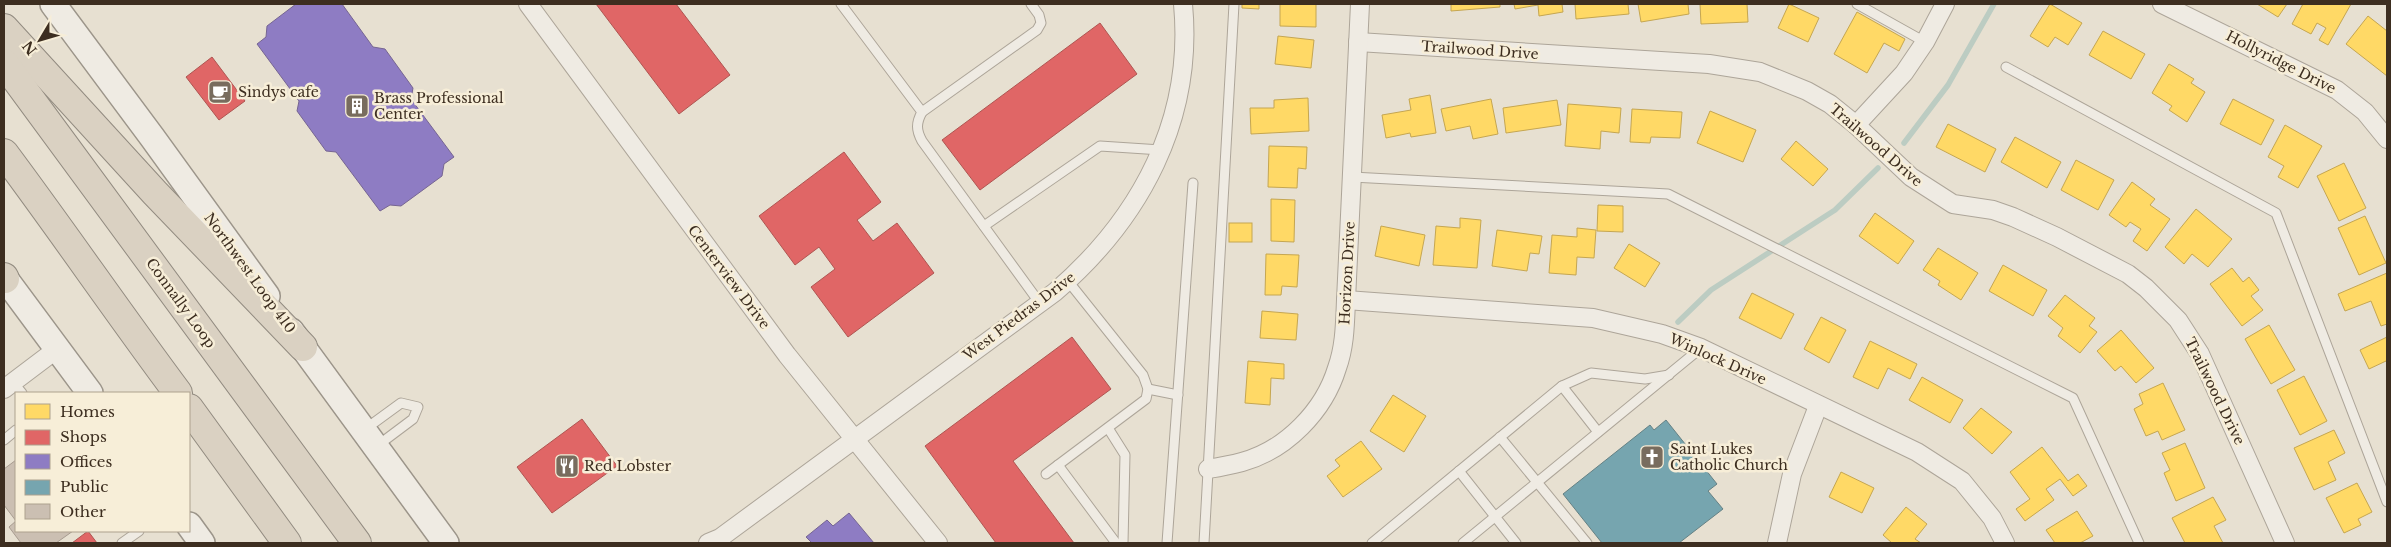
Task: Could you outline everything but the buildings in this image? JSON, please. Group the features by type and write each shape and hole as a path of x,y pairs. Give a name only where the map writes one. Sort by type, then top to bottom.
{"highway":[{"path":"4,28 303,348"},
{"name":"Connally Loop","path":"4,63 357,543"},
{"path":"4,153 77,251 124,321 177,392"},
{"path":"190,409 287,543"}],"main road":[{"name":"Northwest Loop 410","path":"53,4 152,137 446,543"},
{"path":"4,277 89,392"},
{"path":"190,526 202,543"}],"street":[{"name":"Centerview Drive","path":"528,4 660,185 853,440 938,543"},
{"name":"West Piedras Drive","path":"714,541 1068,281 1106,243 1145,187 1172,120 1184,57 1183,4"},
{"name":"Horizon Drive","path":"1208,469 1244,462 1272,449 1284,441 1307,421 1325,396 1337,369 1343,342 1346,300 1360,4"},
{"path":"1856,124 1904,73 1925,42 1945,4"},
{"name":"Hollyridge Drive","path":"2162,4 2337,90 2365,112 2387,139"},
{"name":"Trailwood Drive","path":"1358,42 1734,67 1768,75 1808,91 1830,104 1856,124 1911,177 1953,204 1993,210 2057,236 2128,274 2163,303 2178,320 2200,354 2285,543"},
{"name":"Winlock Drive","path":"1346,300 1593,318 1662,334 1701,348 1818,406 1917,452 1962,481 1992,518 2005,543"},
{"path":"13,388 58,349"},
{"path":"1778,543 1792,474 1818,406"}],"lane":[{"path":"842,4 922,112"},
{"path":"1031,4 1042,23 1037,30 922,112 918,120 917,131 922,141 1039,302"},
{"path":"1204,543 1234,4"},
{"path":"1857,4 1925,42"},
{"path":"2006,67 2276,213 2387,502"},
{"path":"984,226 1100,146 1161,150"},
{"path":"1352,177 1668,194 2073,398 2140,543"},
{"path":"1167,543 1193,184"},
{"path":"1046,474 1146,399 1148,389 1144,375 1068,281"},
{"path":"1463,543 1701,348"},
{"path":"1372,543 1562,386 1591,373 1645,379 1669,375"},
{"path":"1562,386 1598,432"},
{"path":"1148,389 1178,395"},
{"path":"401,403 418,407 413,419 369,439 401,403"},
{"path":"1108,428 1125,455 1122,543"},
{"path":"4,440 15,431"},
{"path":"1500,437 1588,543"},
{"path":"1058,465 1116,543"},
{"path":"1459,471 1516,543"},
{"path":"122,543 138,532"}],"waterway":[{"path":"1904,143 1948,85 1994,4"},
{"path":"1678,322 1711,290 1835,210 1878,168"}],"place":[{"name":"Sindys cafe","path":"220,92"},
{"name":"Brass Professional Center","path":"357,106"},
{"name":"Saint Lukes Catholic Church","path":"1652,457"},
{"name":"Red Lobster","path":"567,466"}]}
